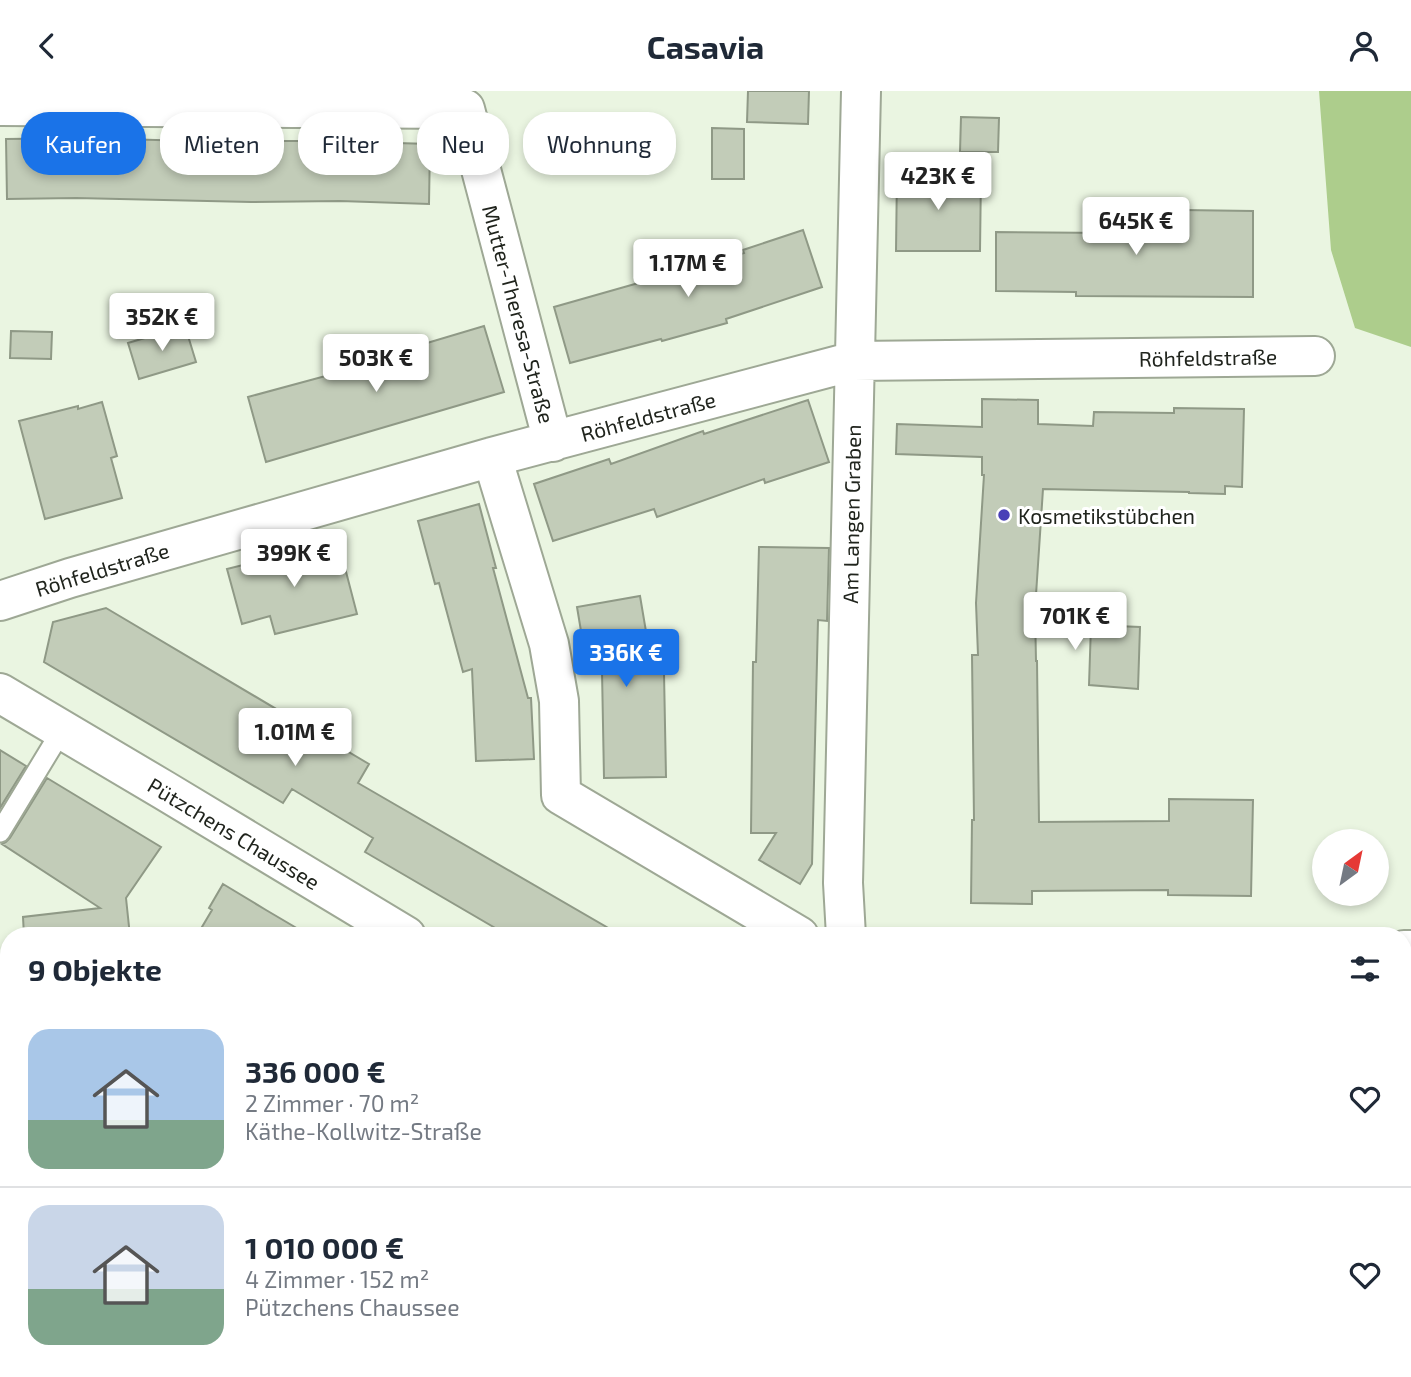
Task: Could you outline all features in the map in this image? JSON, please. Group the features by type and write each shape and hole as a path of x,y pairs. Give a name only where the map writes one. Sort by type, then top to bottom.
{"street":[{"name":"Am Langen Graben","path":"845,927 843,883 861,91"},
{"name":"Mutter-Theresa-Straße","path":"0,106 465,109 553,442"},
{"name":"Röhfeldstraße","path":"0,601 70,577 492,457 854,361 1314,356"},
{"path":"492,457 549,644 559,701 561,795 784,927"},
{"name":"Pützchens Chaussee","path":"0,693 391,927"}],"lane":[{"path":"0,832 62,730"}],"green space":[{"path":"1319,91 1411,91 1411,347 1355,328 1331,250"}],"building":[{"path":"748,91 809,91 808,124 747,122"},
{"path":"961,117 999,118 998,152 960,152"},
{"path":"712,128 744,129 744,179 712,179"},
{"path":"6,139 21,139 21,175 146,175 146,140 160,140 160,175 284,175 284,141 298,141 298,175 403,175 403,143 417,144 417,175 429,175 429,204 7,199"},
{"path":"897,172 981,173 980,251 896,251"},
{"path":"1110,209 1253,211 1253,297 1076,296 1076,292 996,291 996,232 1110,233"},
{"path":"803,230 822,287 726,319 727,323 570,363 554,307 744,253 743,250"},
{"path":"185,326 196,362 139,379 128,343"},
{"path":"484,326 504,392 266,462 248,397 333,374 333,371"},
{"path":"11,331 52,332 51,359 10,358"},
{"path":"982,399 1038,400 1038,424 1093,426 1094,412 1174,413 1174,408 1244,409 1242,487 1225,486 1225,494 1043,489 1035,610 1039,822 1169,821 1169,799 1253,800 1251,896 1168,895 1168,890 1032,891 1032,904 971,903 974,820 972,655 978,655 976,603 984,475 982,457 896,454 897,424 982,427"},
{"path":"808,400 829,462 765,483 764,479 657,517 654,509 553,541 534,484 609,459 611,464 703,431 704,434"},
{"path":"102,402 117,456 111,458 122,498 45,519 19,421"},
{"path":"479,504 496,568 493,568 528,698 531,698 534,759 476,761 472,669 463,672 439,583 435,584 418,521"},
{"path":"338,541 357,614 275,634 270,616 242,624 227,569"},
{"path":"759,547 829,548 827,621 818,620 812,864 800,884 759,860 776,833 751,833 753,662 756,662"},
{"path":"640,596 653,673 664,673 666,777 604,778 602,671 588,673 577,607"},
{"path":"106,608 369,764 358,783 606,927 494,927 365,852 373,838 292,789 283,803 44,662 53,622"},
{"path":"1091,625 1140,627 1138,689 1089,685"},
{"path":"0,750 26,766 0,808"},
{"path":"47,778 161,847 126,898 129,927 24,927 23,917 100,908 2,844 10,838"},
{"path":"223,884 295,927 202,927 212,910 209,908"}],"place":[{"name":"Kosmetikstübchen","path":"1004,515"}]}
